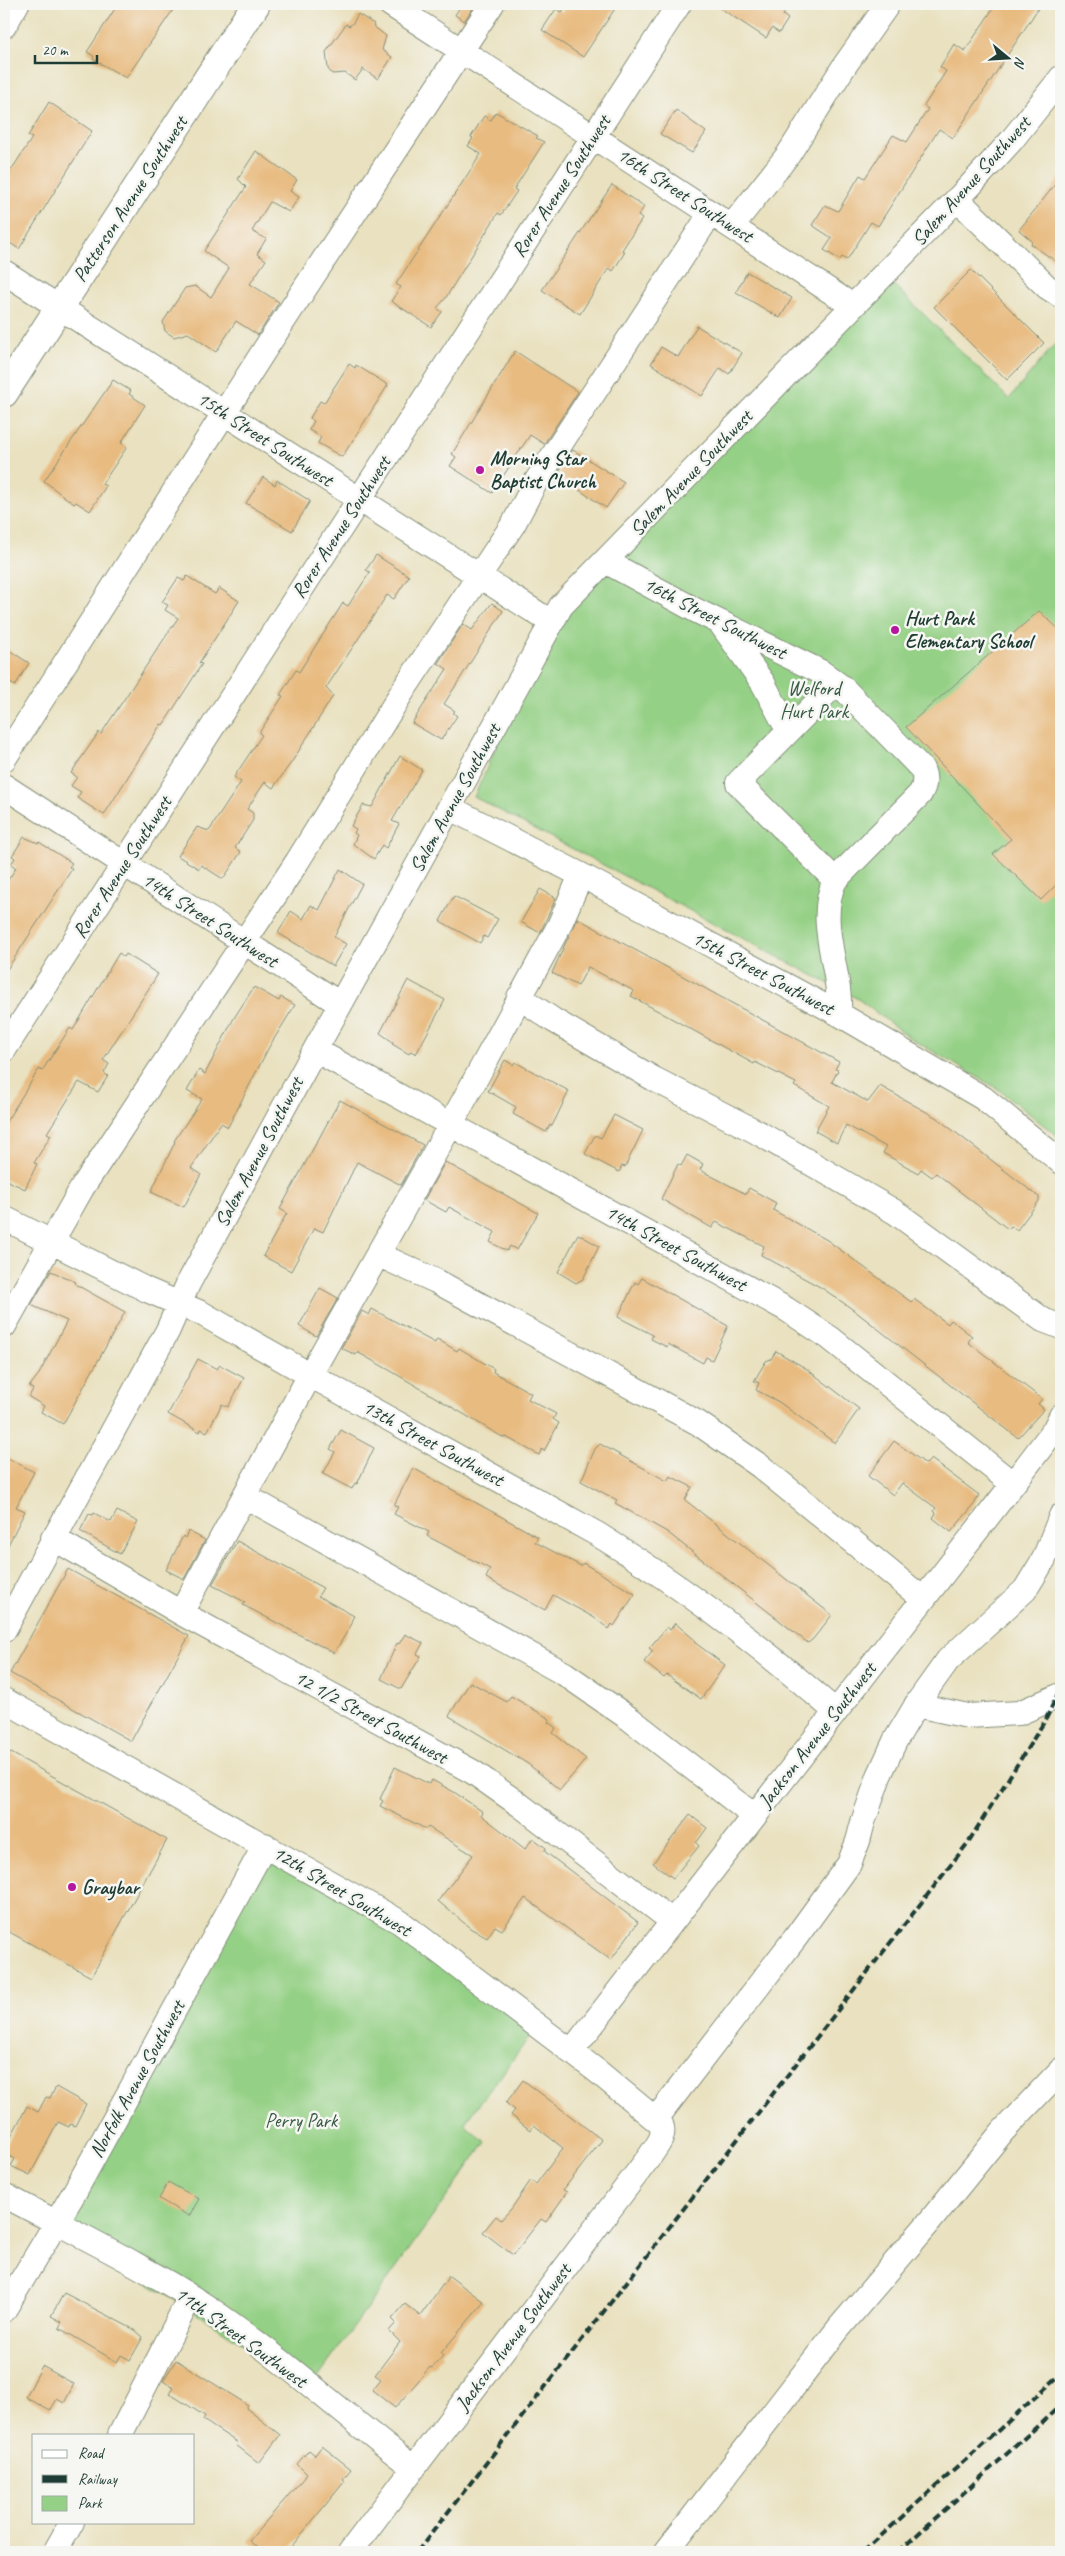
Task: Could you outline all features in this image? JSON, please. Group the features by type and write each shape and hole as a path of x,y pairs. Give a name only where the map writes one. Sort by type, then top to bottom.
{"main road":[{"name":"Patterson Avenue Southwest","path":"4,394 256,4"}],"street":[{"path":"4,26 17,4"},
{"name":"16th Street Southwest","path":"390,4 854,306"},
{"path":"4,759 226,414 265,349 492,4"},
{"name":"Rorer Avenue Southwest","path":"4,1050 679,4"},
{"path":"732,226 788,155 845,65 888,4"},
{"name":"Salem Avenue Southwest","path":"4,1630 168,1330 179,1304 315,1050 551,622 562,606 605,560 958,199 1011,141 1061,78"},
{"path":"958,199 1047,287 1061,296"},
{"path":"4,1326 82,1188 244,942 514,522 534,483 711,213"},
{"name":"15th Street Southwest","path":"4,272 551,622"},
{"name":"16th Street Southwest","path":"605,560 719,622 821,672 836,683 922,770 925,777 924,789 835,880 828,896 826,912 840,995 839,1014"},
{"path":"719,622 763,683 788,730"},
{"path":"835,880 738,783 836,683"},
{"name":"14th Street Southwest","path":"4,786 340,1004"},
{"name":"15th Street Southwest","path":"450,808 581,875 839,1014 983,1098 1061,1162"},
{"path":"181,1613 559,926 581,875"},
{"path":"519,997 553,1020 654,1079 757,1132 895,1212 1043,1320 1061,1327"},
{"name":"14th Street Southwest","path":"315,1050 794,1314 845,1349 1013,1484"},
{"name":"13th Street Southwest","path":"4,1218 201,1313 310,1376 597,1534 709,1608 796,1677 835,1711"},
{"path":"379,1255 470,1300 698,1423 760,1466 923,1599"},
{"name":"Jackson Avenue Southwest","path":"571,2052 1013,1484 1054,1430 1061,1416"},
{"path":"245,1496 565,1674 630,1719 754,1816"},
{"path":"656,2119 796,1937 848,1864 858,1841 862,1822 879,1776 916,1705 948,1660 1025,1590 1044,1559 1061,1516"},
{"name":"12 1/2 Street Southwest","path":"53,1538 181,1613 473,1772 520,1805 672,1921"},
{"path":"916,1705 968,1716 1019,1713 1061,1695"},
{"name":"12th Street Southwest","path":"4,1700 400,1922 656,2119"},
{"name":"Norfolk Avenue Southwest","path":"4,2310 135,2084 265,1845"},
{"path":"666,2552 839,2328 1004,2131 1061,2070"},
{"name":"Jackson Avenue Southwest","path":"350,2552 650,2156 662,2137 664,2130 656,2119"},
{"name":"11th Street Southwest","path":"4,2195 190,2297 283,2364 414,2468"},
{"path":"121,2434 190,2297"},
{"path":"55,2552 71,2524"}],"green space":[{"name":"Welford Hurt Park","path":"884,275 1009,399 1061,337 1061,1139 998,1089 910,1038 858,999 474,797 551,622"},
{"name":"Perry Park","path":"265,1845 538,2026 464,2124 486,2142 311,2387 55,2223"}],"building":[{"path":"118,4 163,4 173,10 126,78 93,59 94,56 87,52"},
{"path":"462,4 476,4 464,21 455,15"},
{"path":"567,4 618,4 583,57 542,30 556,9 562,12"},
{"path":"714,4 790,4 783,15 788,19 779,33 772,28 766,38"},
{"path":"996,4 1041,4 953,138 939,129 878,226 871,222 847,260 842,257 840,260 824,250 832,238 812,225 825,205 838,211 860,175 865,178 893,135 907,142 928,109 924,106 946,71 940,67 954,44 965,51"},
{"path":"358,14 374,24 373,26 386,36 382,50 392,57 378,79 363,69 355,80 345,73 332,74 328,69 326,52 346,24 349,26 353,23"},
{"path":"49,102 92,131 19,249 4,239 4,189 10,176 8,175 32,138 28,136"},
{"path":"676,110 706,132 692,153 660,134"},
{"path":"496,112 538,136 536,138 544,142 514,189 517,191 501,215 498,213 445,299 437,308 442,312 431,327 391,301 401,287 396,284 481,154 468,146 473,138 471,137 484,116 491,120"},
{"path":"256,151 297,180 290,191 299,197 289,212 270,202 252,231 266,239 257,254 266,260 250,284 279,302 258,335 236,321 216,352 188,333 174,337 165,331 163,322 185,288 195,286 211,297 229,268 204,251 246,187 238,179"},
{"path":"1061,177 1061,265 1031,244 1032,241 1019,230"},
{"path":"612,185 644,207 638,216 642,219 622,250 625,252 613,271 609,268 580,314 542,290"},
{"path":"971,270 1044,343 1007,380 934,307"},
{"path":"747,272 792,298 780,318 736,292"},
{"path":"697,326 742,353 729,374 720,368 702,396 651,364 661,347 678,357"},
{"path":"515,351 578,392 544,444 530,435 492,493 450,466 456,457 452,454"},
{"path":"349,364 355,368 356,365 388,385 342,457 318,443 321,437 309,430 314,421 310,418 320,401 324,403"},
{"path":"113,380 131,391 129,394 145,405 121,443 127,447 102,484 106,486 90,511 76,502 74,504 44,481"},
{"path":"573,450 624,482 606,508 560,477 562,474 559,471"},
{"path":"263,477 275,485 277,480 310,501 292,531 246,503"},
{"path":"376,555 409,576 394,599 387,595 326,688 333,696 293,760 273,788 265,782 247,809 253,813 253,820 235,848 241,852 223,879 201,865 199,869 178,856 197,827 209,831 241,782 234,777 262,735 259,733 283,696 280,695 296,670 299,672 343,603 348,606 370,572 366,570"},
{"path":"187,576 215,594 219,588 239,601 199,663 202,664 163,725 161,724 104,815 77,798 81,792 71,786 77,777 71,773 99,732 101,734 178,618 165,610 168,605 162,602 178,578 184,581"},
{"path":"492,603 503,611 444,704 455,711 453,713 457,716 441,740 412,723 447,669 438,663 463,624 472,630"},
{"path":"1039,611 1061,631 1061,880 1041,900 993,854 1011,839 906,727"},
{"path":"4,647 29,663 15,686 4,679"},
{"path":"400,756 422,770 392,821 399,824 386,848 382,845 374,859 353,844 357,835 354,833 356,829 351,826 363,805 372,807"},
{"path":"24,837 39,842 72,863 69,867 72,869 4,974 4,886 16,868 11,864 15,858 12,856"},
{"path":"340,869 362,884 334,937 346,944 333,966 278,933 291,911 303,919 311,905 319,910"},
{"path":"540,889 556,898 540,933 521,922"},
{"path":"454,896 498,919 487,938 484,936 480,943 440,921"},
{"path":"577,918 839,1062 835,1069 838,1070 832,1082 868,1102 880,1086 937,1118 1039,1197 1039,1201 1017,1230 1011,1226 1008,1229 936,1173 932,1177 921,1169 918,1173 883,1153 886,1147 846,1125 837,1143 815,1131 829,1106 794,1086 796,1083 755,1062 754,1064 631,996 634,991 588,967 578,986 552,973"},
{"path":"119,953 124,957 126,954 158,974 103,1060 109,1064 104,1073 108,1076 98,1092 79,1082 47,1133 51,1135 34,1163 37,1164 25,1189 4,1179 4,1125 39,1069 42,1071 70,1028 73,1030"},
{"path":"408,980 445,1000 416,1054 411,1051 409,1054 392,1044 393,1042 380,1033"},
{"path":"254,987 279,1001 281,997 295,1005 269,1047 228,1127 221,1123 191,1168 201,1174 184,1207 151,1192 174,1141 202,1099 187,1091 199,1070 205,1074 234,1018"},
{"path":"505,1060 513,1065 515,1062 569,1091 552,1126 550,1125 546,1132 513,1114 516,1107 488,1091"},
{"path":"340,1100 423,1145 401,1185 357,1162 323,1232 314,1228 291,1271 263,1256 287,1213 280,1209"},
{"path":"614,1115 643,1130 625,1167 622,1166 619,1172 585,1154 595,1135 601,1138"},
{"path":"687,1155 703,1164 700,1170 746,1194 749,1188 776,1203 773,1210 827,1240 911,1302 914,1299 948,1324 951,1320 972,1336 968,1342 1042,1399 1038,1404 1044,1409 1018,1438 855,1311 822,1288 761,1255 764,1246 716,1222 712,1228 661,1199 678,1164 681,1166"},
{"path":"445,1162 538,1213 517,1250 510,1246 507,1251 490,1242 495,1232 449,1207 446,1212 424,1200"},
{"path":"578,1234 599,1246 583,1279 576,1283 558,1272"},
{"path":"51,1271 76,1282 75,1284 125,1312 63,1424 41,1412 44,1406 29,1397 33,1389 29,1387 39,1374 67,1321 31,1305"},
{"path":"642,1278 728,1326 712,1360 706,1357 703,1363 668,1344 667,1347 651,1339 653,1335 618,1317 635,1282 638,1284"},
{"path":"320,1288 338,1298 316,1336 299,1326"},
{"path":"372,1309 435,1343 437,1339 457,1351 459,1348 494,1369 493,1372 531,1393 528,1399 556,1414 553,1419 559,1423 544,1451 542,1449 539,1455 506,1437 504,1438 357,1352 356,1355 341,1348 362,1311 369,1315"},
{"path":"776,1351 807,1369 859,1409 835,1443 779,1402 756,1390 759,1383 754,1381 766,1361 771,1359"},
{"path":"198,1359 217,1369 220,1365 244,1378 228,1407 222,1404 207,1432 201,1429 200,1432 168,1414"},
{"path":"341,1430 374,1448 357,1484 355,1483 352,1489 323,1474 335,1452 330,1449"},
{"path":"894,1441 926,1464 931,1459 979,1495 976,1502 951,1532 933,1518 936,1508 902,1483 893,1495 868,1476"},
{"path":"600,1444 667,1481 670,1476 692,1487 685,1500 832,1615 813,1639 808,1643 667,1532 615,1503 617,1500 581,1481 595,1449"},
{"path":"4,1456 34,1472 16,1507 25,1511 4,1553"},
{"path":"413,1468 538,1537 535,1542 581,1566 583,1563 635,1594 614,1626 612,1624 609,1629 593,1617 553,1595 545,1610 486,1578 490,1569 427,1536 429,1532 394,1514 398,1507 394,1505"},
{"path":"117,1511 138,1522 120,1554 80,1531 89,1514 93,1515 94,1513 111,1522"},
{"path":"188,1531 205,1540 184,1579 166,1570 183,1536 185,1538"},
{"path":"237,1541 323,1588 318,1596 354,1616 351,1621 353,1622 334,1653 243,1605 245,1602 212,1585"},
{"path":"68,1569 189,1636 131,1741 10,1673"},
{"path":"675,1623 695,1640 694,1642 725,1665 701,1699 667,1675 664,1678 644,1662 653,1651 649,1648 667,1627 670,1630"},
{"path":"405,1634 423,1643 417,1654 421,1656 401,1689 381,1679 397,1643 399,1644"},
{"path":"470,1682 507,1702 511,1696 550,1719 548,1722 556,1728 553,1733 586,1759 560,1790 528,1764 449,1716"},
{"name":"Graybar","path":"4,1749 167,1840 91,1977 4,1929"},
{"path":"395,1767 429,1784 432,1780 454,1792 483,1812 481,1815 525,1849 533,1838 546,1848 544,1851 638,1922 611,1960 525,1898 502,1930 495,1926 487,1938 470,1928 438,1901 473,1855 428,1827 426,1829 380,1806 383,1801 380,1799"},
{"path":"690,1815 707,1828 696,1843 699,1846 673,1878 653,1863"},
{"path":"523,2080 602,2140 563,2190 567,2192 546,2222 541,2219 513,2255 483,2232 496,2216 501,2220 531,2180 536,2184 563,2148 534,2125 530,2130 511,2115 515,2110 506,2103"},
{"path":"56,2087 86,2104 75,2126 70,2124 69,2127 58,2122 30,2175 11,2166 15,2159 4,2153 4,2150 27,2106 38,2112 46,2097 50,2098"},
{"path":"168,2182 199,2199 189,2216 159,2199"},
{"path":"449,2276 484,2302 441,2353 443,2356 432,2368 430,2367 395,2408 372,2390 381,2379 375,2375 400,2342 389,2331 396,2323 392,2319 405,2304 420,2316"},
{"path":"64,2293 135,2330 143,2337 130,2360 121,2355 117,2362 59,2328 62,2322 51,2316"},
{"path":"176,2360 248,2405 246,2408 280,2435 259,2463 236,2445 238,2443 203,2420 205,2416 170,2394 174,2388 163,2381"},
{"path":"42,2366 74,2384 64,2403 57,2399 50,2411 26,2397"},
{"path":"322,2446 351,2469 343,2479 345,2481 287,2552 263,2552 249,2541 307,2474 297,2464 309,2450 315,2455"}],"railway":[{"path":"417,2552 967,1844 1046,1719 1061,1687"},
{"path":"863,2552 1061,2374"},
{"path":"898,2552 1061,2405"}],"place":[{"name":"Morning Star Baptist Church","path":"480,470"},
{"name":"Hurt Park Elementary School","path":"895,630"},
{"name":"Graybar","path":"72,1887"}]}
